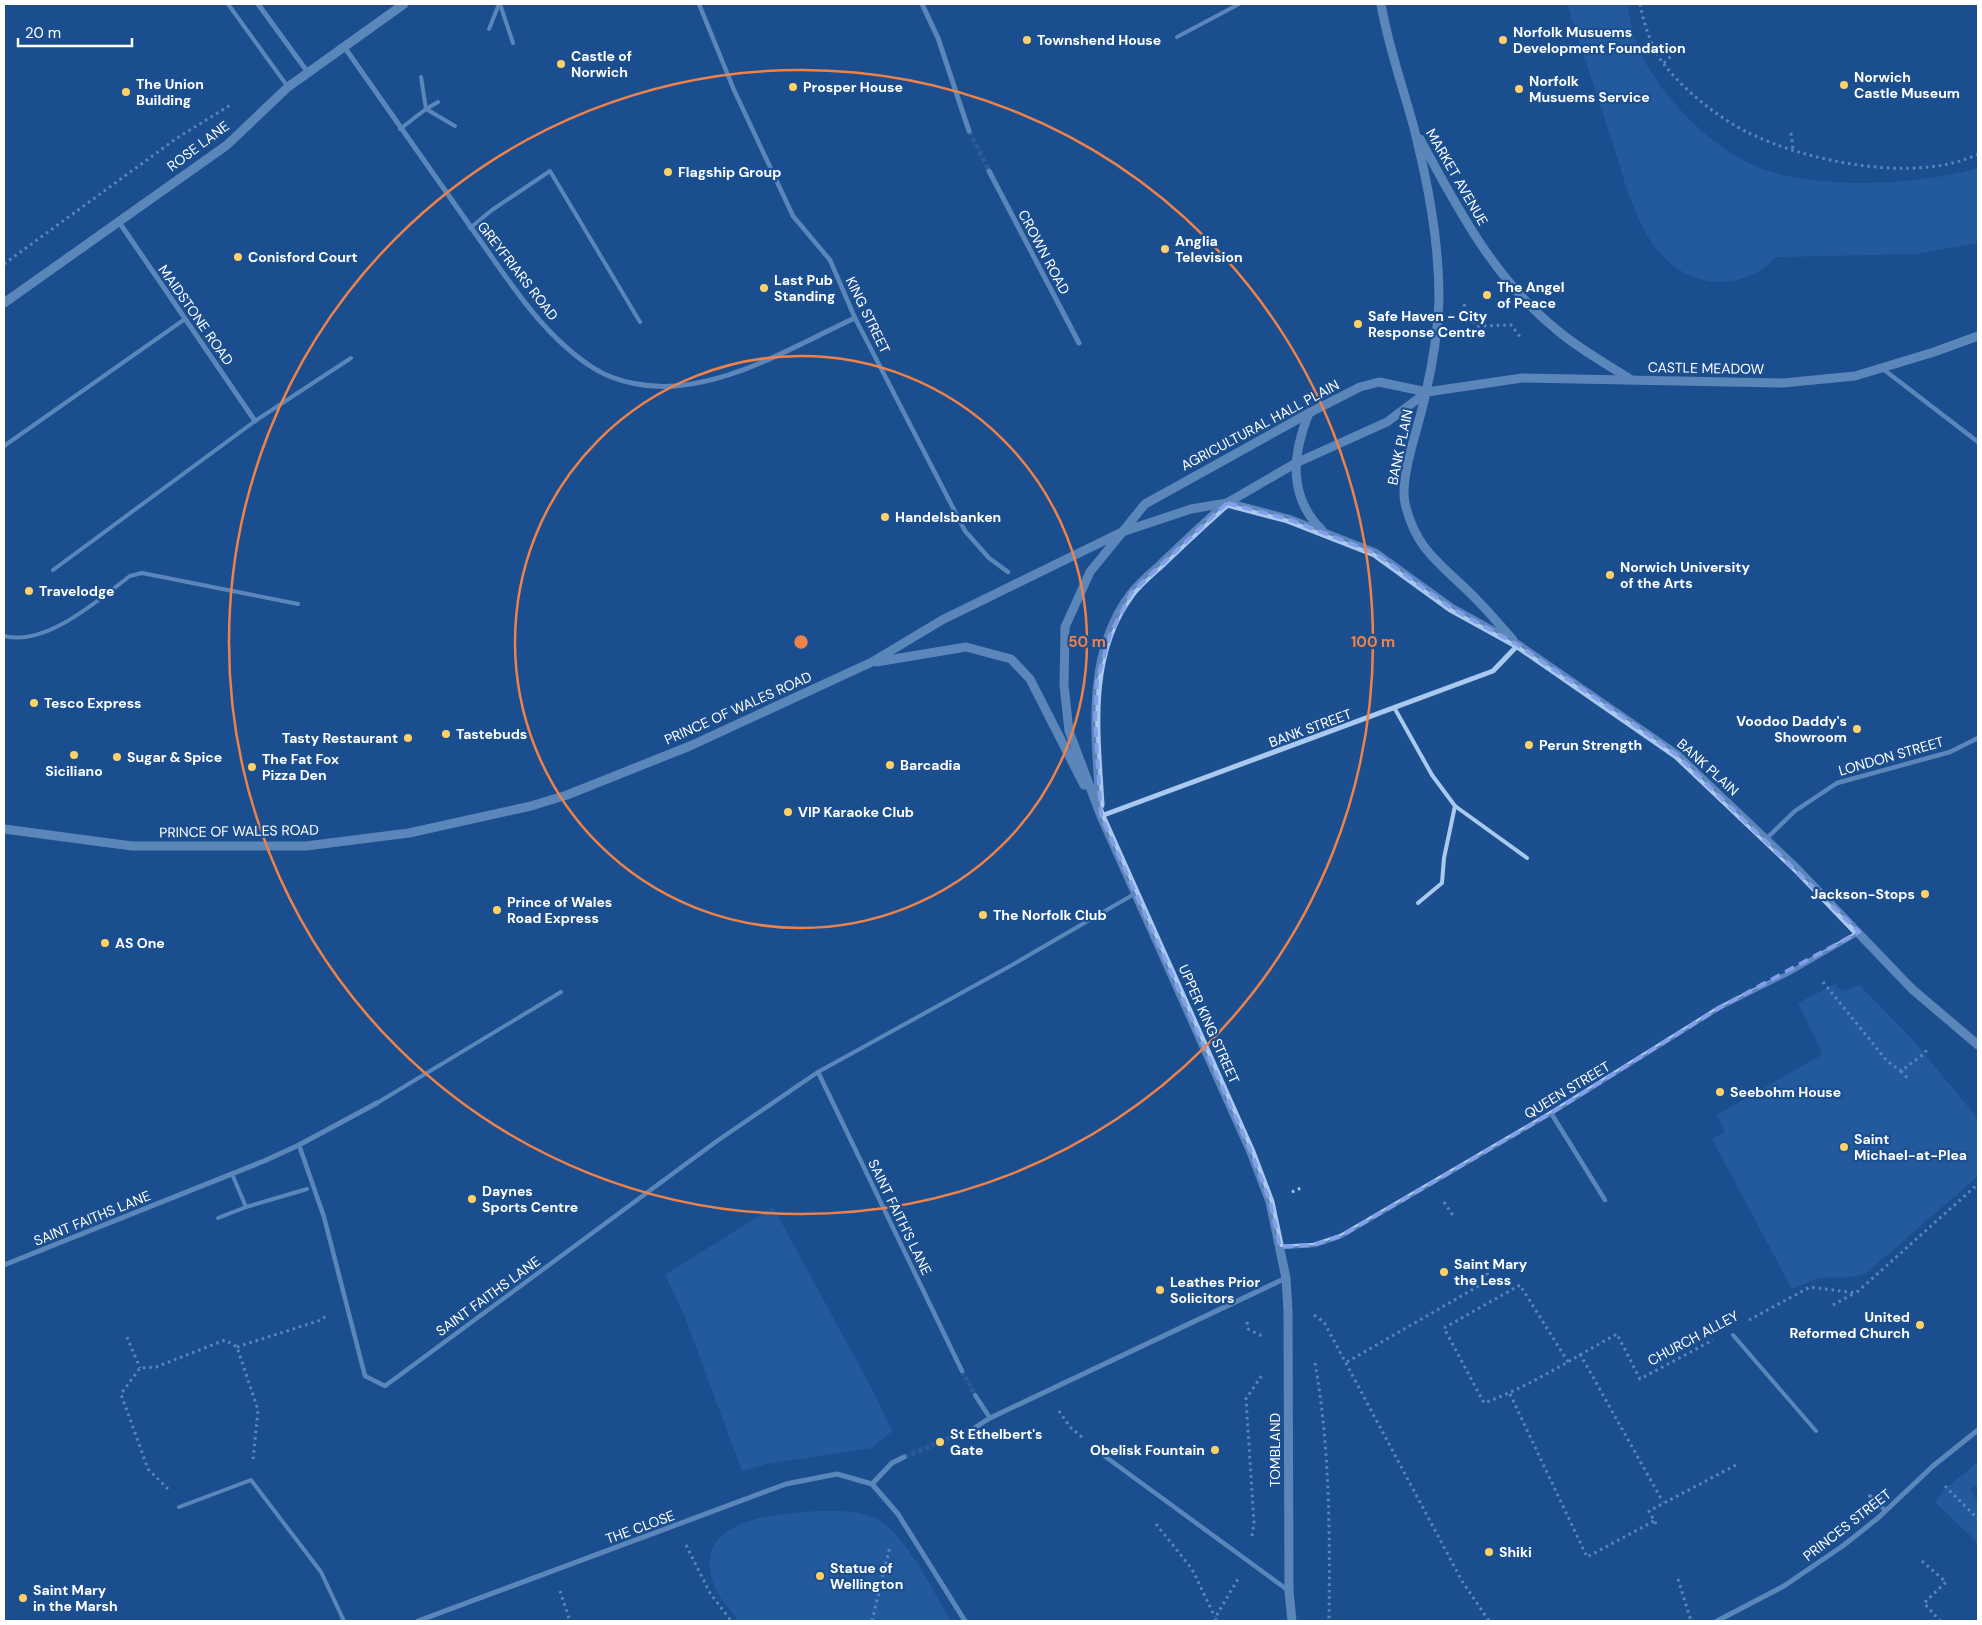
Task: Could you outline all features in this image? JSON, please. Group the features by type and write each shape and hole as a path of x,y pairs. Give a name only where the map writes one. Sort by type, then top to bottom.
{"street":[{"path":"258,4 309,74"},
{"name":"ROSE LANE","path":"4,303 227,144 288,87 309,74 404,4"},
{"name":"KING STREET","path":"699,4 734,90 793,216 830,260 855,318 965,531 989,558 1008,572"},
{"path":"924,4 938,38 969,130"},
{"name":"MARKET AVENUE","path":"1381,4 1414,128 1434,217 1438,252 1439,301 1426,392"},
{"name":"GREYFRIARS ROAD","path":"345,48 505,277 555,337 596,369 620,380 644,385 675,386 724,376 751,366 855,318"},
{"name":"MARKET AVENUE","path":"1414,128 1466,223 1520,295 1576,345 1630,379"},
{"name":"CROWN ROAD","path":"989,171 1079,343"},
{"name":"MAIDSTONE ROAD","path":"119,222 255,421"},
{"name":"CASTLE MEADOW","path":"1426,392 1522,378 1783,383 1855,376 1883,369 1978,336"},
{"path":"1883,369 1978,442"},
{"name":"AGRICULTURAL HALL PLAIN","path":"1122,532 1145,504 1309,413 1360,387 1379,382 1426,392"},
{"name":"PRINCE OF WALES ROAD","path":"4,829 132,846 306,846 409,833 532,806 567,795 690,746 872,662 942,620 1122,532 1183,511 1227,503 1296,463 1387,422 1426,392"},
{"name":"BANK PLAIN","path":"1426,392 1405,485 1404,501 1409,518 1419,541 1438,565 1467,590 1518,646"},
{"name":"BANK PLAIN","path":"1309,413 1299,438 1296,463 1300,500 1309,517 1326,533"},
{"name":"BANK PLAIN","path":"1227,503 1259,510 1375,552 1451,608 1518,646 1677,755 1766,839 1859,932 1912,989 1976,1044"},
{"name":"UPPER KING STREET","path":"1101,816 1095,720 1097,680 1110,635 1121,609 1131,593 1227,503"},
{"name":"UPPER KING STREET","path":"1101,816 1070,731 1064,685 1065,627 1090,572 1122,532"},
{"name":"BANK STREET","path":"1101,816 1494,671 1518,646"},
{"name":"UPPER KING STREET","path":"872,662 966,647 1011,658 1030,679 1101,816 1251,1152 1270,1202 1280,1247"},
{"name":"LONDON STREET","path":"1766,839 1794,811 1837,783 1950,752 1978,738"},
{"name":"QUEEN STREET","path":"1280,1247 1314,1244 1341,1236 1551,1113 1719,1008 1788,973 1859,932"},
{"path":"1976,1044 1978,1052"},
{"name":"SAINT FAITHS LANE","path":"299,1146 324,1217 365,1376 385,1386 717,1141 818,1072"},
{"name":"SAINT FAITH'S LANE","path":"818,1072 962,1371"},
{"name":"SAINT FAITHS LANE","path":"4,1266 299,1146 377,1103"},
{"path":"1551,1113 1605,1200"},
{"name":"TOMBLAND","path":"1280,1247 1286,1278 1288,1311 1289,1591 1292,1621"},
{"path":"976,1427 990,1418 1286,1278"},
{"path":"975,1395 990,1418"},
{"name":"PRINCES STREET","path":"1717,1621 1784,1586 1844,1545 1886,1511 1933,1466 1978,1430"},
{"path":"1099,1452 1247,1563 1289,1591"},
{"path":"904,1457 892,1463 872,1484 898,1514 965,1621"},
{"name":"THE CLOSE","path":"418,1621 786,1484 836,1474 872,1484"}],"lane":[{"path":"228,4 288,87"},
{"path":"489,29 500,4"},
{"path":"500,4 512,43"},
{"path":"1177,37 1238,4"},
{"path":"421,77 426,109"},
{"path":"400,129 438,102"},
{"path":"426,109 455,126"},
{"path":"470,228 492,210 550,171 640,322"},
{"path":"4,446 185,320"},
{"path":"53,570 255,421 351,358"},
{"path":"4,636 11,638 37,634 64,624 130,576 142,574 298,604"},
{"path":"1395,709 1432,775 1454,806 1527,858"},
{"path":"1418,903 1442,883 1444,858 1454,806"},
{"path":"818,1072 1012,965 1136,893"},
{"path":"377,1103 561,992"},
{"path":"232,1174 246,1207"},
{"path":"218,1218 246,1207 307,1189"},
{"path":"1733,1335 1816,1431"},
{"path":"179,1506 251,1480 321,1572 344,1621"},
{"path":"1870,1496 1886,1511"}],"path":[{"path":"1640,4 1651,41 1664,64 1690,90 1730,122 1748,133 1793,150 1834,161 1912,169 1946,166 1978,154"},
{"path":"1664,64 1673,54"},
{"path":"4,264 177,138 233,104"},
{"path":"1791,134 1793,150"},
{"path":"1463,302 1469,310 1471,320 1478,326 1511,325 1521,338"},
{"path":"1823,982 1887,1061 1901,1071 1909,1080"},
{"path":"1901,1071 1925,1053 1928,1048"},
{"path":"1833,1305 1856,1293 1978,1184"},
{"path":"1347,1362 1489,1280 1487,1273"},
{"name":"CHURCH ALLEY","path":"1568,1362 1520,1285 1444,1328 1484,1403 1510,1394 1568,1362 1616,1334 1640,1379 1717,1338"},
{"name":"CHURCH ALLEY","path":"1742,1324 1810,1288 1856,1293"},
{"path":"1244,1299 1248,1329 1262,1336 1262,1344"},
{"path":"237,1346 321,1320 332,1312"},
{"path":"1312,1314 1324,1322 1462,1581 1489,1621"},
{"path":"127,1337 140,1368"},
{"path":"140,1368 156,1368 226,1340 237,1346 258,1410 251,1480"},
{"path":"1580,1354 1663,1502"},
{"path":"1314,1357 1321,1395 1327,1481 1329,1621"},
{"path":"140,1368 121,1394 148,1469 173,1495 179,1506"},
{"path":"1216,1620 1247,1563 1254,1523 1246,1399 1262,1376 1262,1368"},
{"path":"1046,1392 1070,1427 1099,1452"},
{"path":"1510,1394 1587,1557 1654,1520"},
{"path":"1656,1524 1649,1511 1736,1465"},
{"path":"1933,1466 1946,1488 1978,1519"},
{"path":"872,1621 898,1514"},
{"path":"1150,1516 1192,1569 1216,1620"},
{"path":"677,1525 710,1593 732,1621"},
{"path":"1922,1561 1946,1582 1924,1602 1940,1621"},
{"path":"553,1571 570,1621"},
{"path":"1678,1579 1691,1621"}],"highlighted area":[{"path":"1227,503 1288,519 1375,553 1451,608 1518,645 1677,755 1859,932 1719,1008 1551,1113 1341,1236 1314,1245 1280,1247 1270,1202 1251,1152 1101,816 1095,720 1097,680 1110,635 1131,593"}],"shaded area":[{"path":"1567,4 1627,4 1640,51 1660,86 1690,120 1707,135 1725,149 1760,168 1811,180 1839,183 1869,183 1899,182 1954,174 1978,168 1978,243 1916,254 1776,257 1764,268 1750,276 1726,282 1709,281 1693,277 1678,269 1659,252 1650,240 1636,213"},
{"path":"1835,984 1842,991 1859,985 1913,1040 1978,1119 1978,1176 1865,1274 1852,1277 1818,1278 1792,1289 1712,1139 1725,1132 1717,1115 1823,1054 1798,1003"},
{"path":"773,1207 873,1391 892,1431 872,1448 766,1464 742,1471 683,1312 665,1275"},
{"path":"1978,1462 1978,1484 1970,1490 1978,1502 1978,1543 1935,1502 1946,1488"},
{"path":"818,1511 861,1514 875,1518 886,1525 897,1536 918,1564 951,1621 739,1621 716,1590 710,1567 713,1549 723,1535 738,1525 757,1519"}],"tunnel":[{"path":"969,131 989,171"},
{"path":"962,1371 975,1395"},
{"path":"904,1457 976,1427"}],"place":[{"name":"Townshend House","path":"1027,40"},
{"name":"Norfolk Musuems Development Foundation","path":"1503,40"},
{"name":"Castle of Norwich","path":"561,64"},
{"name":"Norwich Castle Museum","path":"1844,85"},
{"name":"Prosper House","path":"793,87"},
{"name":"Norfolk Musuems Service","path":"1519,89"},
{"name":"The Union Building","path":"126,92"},
{"name":"Flagship Group","path":"668,172"},
{"name":"Anglia Television","path":"1165,249"},
{"name":"Conisford Court","path":"238,257"},
{"name":"Last Pub Standing","path":"764,288"},
{"name":"The Angel of Peace","path":"1487,295"},
{"name":"Safe Haven - City Response Centre","path":"1358,324"},
{"name":"Handelsbanken","path":"885,517"},
{"name":"Norwich University of the Arts","path":"1610,575"},
{"name":"Travelodge","path":"29,591"},
{"name":"Tesco Express","path":"34,703"},
{"name":"Voodoo Daddy's Showroom","path":"1857,729"},
{"name":"Tastebuds","path":"446,734"},
{"name":"Tasty Restaurant","path":"408,738"},
{"name":"Perun Strength","path":"1529,745"},
{"name":"Siciliano","path":"74,755"},
{"name":"Sugar & Spice","path":"117,757"},
{"name":"Barcadia","path":"890,765"},
{"name":"The Fat Fox Pizza Den","path":"252,767"},
{"name":"VIP Karaoke Club","path":"788,812"},
{"name":"Jackson-Stops","path":"1925,894"},
{"name":"Prince of Wales Road Express","path":"497,910"},
{"name":"The Norfolk Club","path":"983,915"},
{"name":"AS One","path":"105,943"},
{"name":"Seebohm House","path":"1720,1092"},
{"name":"Saint Michael-at-Plea","path":"1844,1147"},
{"name":"Daynes Sports Centre","path":"472,1199"},
{"name":"Saint Mary the Less","path":"1444,1272"},
{"name":"Leathes Prior Solicitors","path":"1160,1290"},
{"name":"United Reformed Church","path":"1920,1325"},
{"name":"St Ethelbert's Gate","path":"940,1442"},
{"name":"Obelisk Fountain","path":"1215,1450"},
{"name":"Shiki","path":"1489,1552"},
{"name":"Statue of Wellington","path":"820,1576"},
{"name":"Saint Mary in the Marsh","path":"23,1598"}]}
